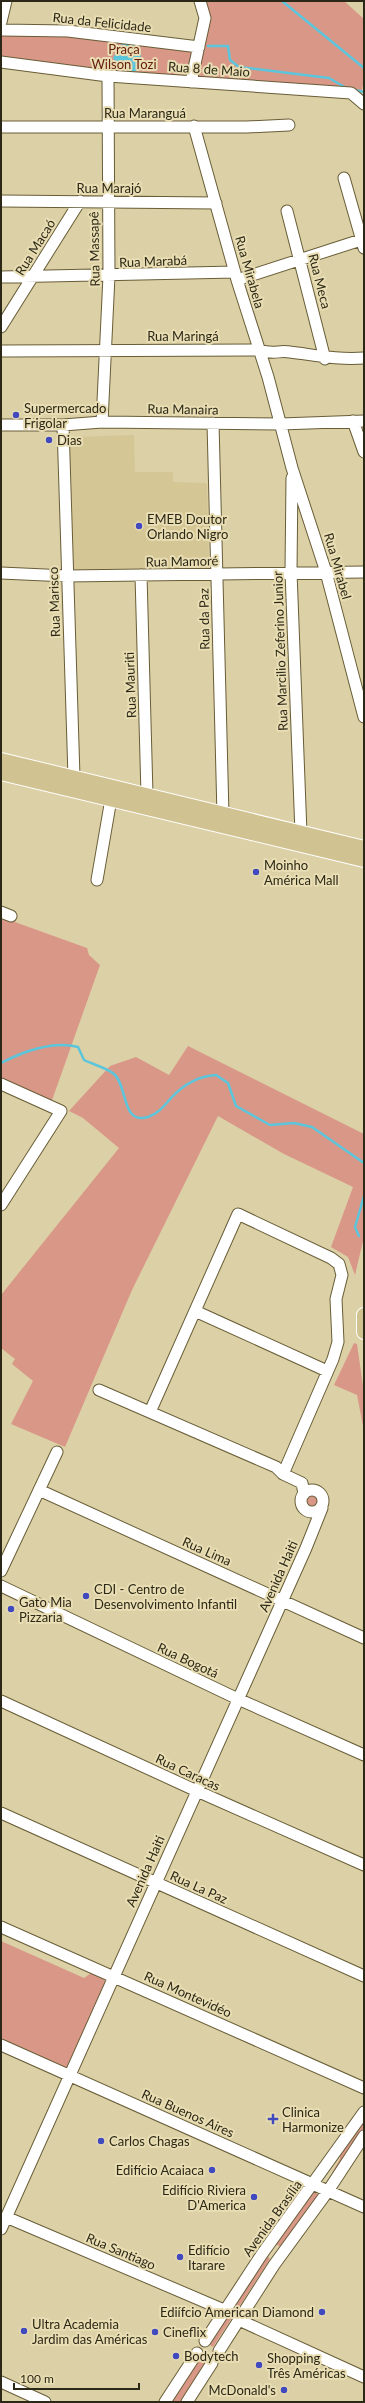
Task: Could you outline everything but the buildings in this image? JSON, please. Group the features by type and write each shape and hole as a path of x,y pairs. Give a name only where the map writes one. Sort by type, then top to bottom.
{"main road":[{"path":"1,760 364,848"},
{"path":"1,773 364,860"},
{"path":"364,1315 364,1332"}],"street":[{"path":"1,22 6,1"},
{"path":"191,82 205,18 200,1"},
{"name":"Rua da Felicidade","path":"1,30 68,31 199,47"},
{"name":"Rua 8 de Maio","path":"1,62 108,76 351,94 364,104"},
{"name":"Rua Massapê","path":"102,422 107,350 109,276 107,201 110,127 108,76"},
{"name":"Rua Maranguá","path":"1,127 289,125"},
{"name":"Rua Mirabela","path":"194,126 236,276 281,424"},
{"path":"344,178 363,243"},
{"name":"Rua Marajó","path":"1,201 216,203"},
{"name":"Rua Macaó","path":"1,327 80,201"},
{"name":"Rua Meca","path":"287,211 325,358"},
{"name":"Rua Marabá","path":"1,277 236,276 363,243"},
{"name":"Rua Maringá","path":"1,350 259,350 272,354 288,351 325,358 364,358"},
{"path":"359,421 364,452"},
{"name":"Rua Manaira","path":"1,425 63,425 102,422 281,424 359,421"},
{"name":"Rua da Paz","path":"213,423 223,815"},
{"name":"Rua Mirabel","path":"281,424 292,468 326,572 364,717"},
{"name":"Rua Marisco","path":"63,425 74,778"},
{"name":"Rua Marcilio Zeferino Junior","path":"292,468 291,572 302,833"},
{"name":"Rua Mamoré","path":"1,573 67,576 364,572"},
{"name":"Rua Mauriti","path":"141,575 147,795"},
{"path":"98,880 111,799"},
{"path":"1,1084 61,1111 1,1205"},
{"path":"150,1412 238,1214 331,1258 339,1264 342,1275 336,1299 338,1342 327,1371 282,1470"},
{"path":"195,1310 327,1371"},
{"path":"100,1390 282,1470 308,1479 315,1490 323,1497 322,1508 316,1512 310,1512 304,1509 301,1503 304,1494 302,1483 282,1470"},
{"path":"1,1571 57,1452"},
{"name":"Rua Lima","path":"39,1490 364,1638"},
{"path":"304,1494 309,1490 315,1490"},
{"name":"Avenida Haiti","path":"1,2230 113,1976 282,1601 322,1508"},
{"path":"310,1512 316,1524"},
{"name":"Rua Bogotá","path":"1,1586 238,1699 364,1755"},
{"name":"Rua Caracas","path":"1,1701 196,1792 364,1865"},
{"name":"Rua La Paz","path":"1,1813 364,1976"},
{"name":"Rua Montevidéo","path":"1,1927 364,2088"},
{"name":"Rua Buenos Aires","path":"1,2045 364,2207"},
{"name":"Avenida Brasília","path":"204,2341 262,2254 364,2112"},
{"path":"219,2351 274,2265 328,2191 364,2136"},
{"name":"Rua Santiago","path":"6,2217 224,2310"},
{"path":"271,2242 276,2247 286,2248"},
{"path":"262,2254 265,2252 271,2253 274,2265"},
{"path":"239,2320 364,2377"},
{"path":"165,2402 197,2353"},
{"path":"187,2402 212,2363"},
{"path":"1,2382 45,2402"}],"shaded area":[{"name":"EMEB Doutor Orlando Nigro","path":"134,435 135,472 173,472 173,482 207,483 209,568 202,573 75,572 71,568 68,442 72,437"}],"green space":[{"path":"203,1 344,1 364,19 364,80 361,94 200,77 196,74"},
{"name":"Praça Wilson Tozi","path":"1,32 62,32 197,46 186,78 1,61"},
{"path":"1,917 87,948 89,955 100,965 51,1103 1,1081"},
{"path":"188,1046 364,1134 364,1237 355,1275 348,1257 331,1247 353,1187 284,1154 218,1116 132,1290 65,1447 11,1424 33,1381 12,1364 15,1359 1,1348 1,1295 119,1148 83,1118 69,1111 110,1066 136,1057 169,1075"},
{"path":"354,1343 357,1344 364,1393 364,1431 357,1395 334,1385"},
{"path":"312,1492 318,1495 321,1501 318,1507 312,1510 306,1507 303,1501 306,1495"},
{"path":"1,1941 84,1978 91,1973 106,1981 68,2068 1,2039"},
{"path":"364,2119 364,2132 335,2175 332,2173 340,2159 340,2153"},
{"path":"314,2188 317,2193 317,2200 281,2247 275,2244"},
{"path":"267,2255 270,2259 213,2347 207,2343"},
{"path":"200,2355 209,2361 182,2402 169,2402"}],"water":[{"path":"126,43 134,44 141,54 140,67 136,71 129,71 123,68 117,64 113,58 120,45"}],"waterway":[{"path":"282,1 364,68"},
{"path":"208,46 228,46 230,60 239,67 329,78 348,89"},
{"path":"355,90 364,92"},
{"path":"1,1063 38,1048 59,1045 78,1047 84,1060 104,1068 114,1074 121,1087 129,1110 133,1115 139,1118 148,1117 161,1109 186,1085 198,1079 216,1075 228,1083 236,1106 270,1125 294,1123 312,1127 364,1163"},
{"path":"359,1236 355,1227 364,1196"}],"place":[{"name":"Supermercado Frigolar","path":"16,415"},
{"name":"Dias","path":"49,440"},
{"name":"EMEB Doutor Orlando Nigro","path":"139,526"},
{"name":"Moinho América Mall","path":"256,872"},
{"name":"CDI - Centro de Desenvolvimento Infantil","path":"86,1596"},
{"name":"Gato Mia Pizzaria","path":"11,1609"},
{"name":"Clinica Harmonize","path":"273,2119"},
{"name":"Carlos Chagas","path":"101,2141"},
{"name":"Edifício Acaiaca","path":"212,2170"},
{"name":"Edifício Riviera D'America","path":"254,2197"},
{"name":"Edifício Itarare","path":"180,2257"},
{"name":"Ediífcio American Diamond","path":"322,2312"},
{"name":"Ultra Academia Jardim das Américas","path":"24,2331"},
{"name":"Cineflix","path":"155,2332"},
{"name":"Bodytech","path":"176,2356"},
{"name":"Shopping Três Américas","path":"259,2365"},
{"name":"McDonald's","path":"284,2390"}]}
